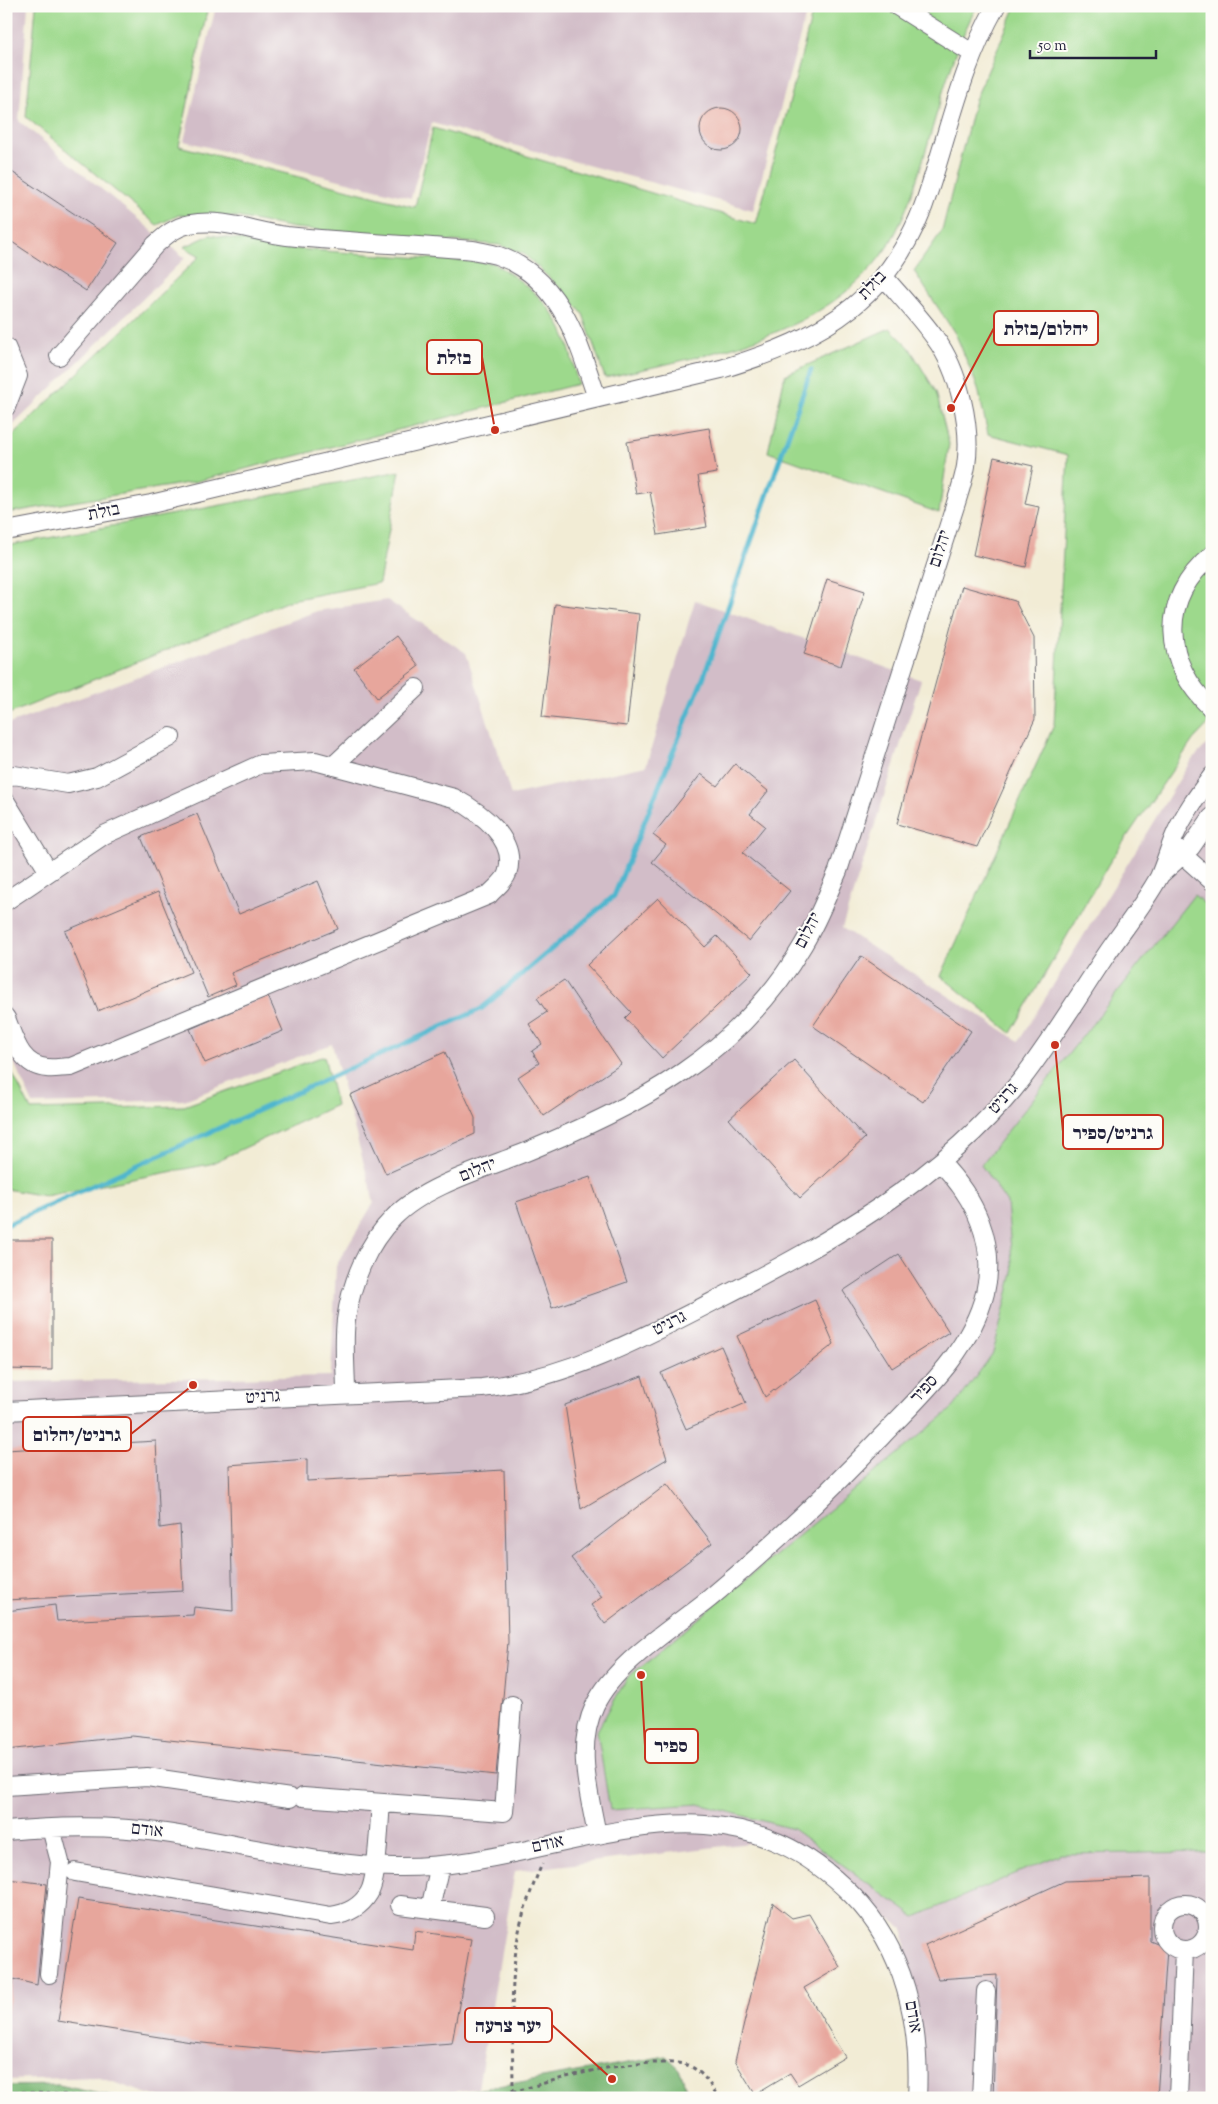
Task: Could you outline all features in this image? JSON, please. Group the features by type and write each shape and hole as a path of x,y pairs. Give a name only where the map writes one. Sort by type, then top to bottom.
{"street":[{"path":"897,6 972,53"},
{"name":"בזלת","path":"6,531 151,504 720,369 796,343 843,316 864,298 884,277 901,252 917,223 930,188 957,95 972,53 981,32 996,6"},
{"path":"59,356 155,245 173,230 189,224 207,222 232,224 285,236 473,250 499,255 526,269 547,288 564,313 578,340 597,398"},
{"name":"יהלום","path":"346,1394 346,1322 351,1294 360,1270 376,1239 395,1216 418,1199 440,1187 579,1129 657,1089 691,1068 724,1042 783,976 803,945 818,916 838,871 952,516 966,466 968,432 963,401 953,373 937,340 884,277"},
{"path":"6,346 18,376 6,408"},
{"path":"1212,555 1198,567 1184,585 1176,604 1173,623 1174,643 1180,664 1190,683 1212,709"},
{"path":"333,766 416,688"},
{"path":"6,777 14,775 68,784 97,777 171,737"},
{"path":"6,901 104,835 260,764 315,761 454,798 471,807 491,823 505,843 510,857 506,876 489,895 71,1067 46,1068 33,1064 20,1053 6,1018"},
{"path":"1178,850 1186,813 1212,776"},
{"path":"6,802 49,872"},
{"path":"1178,850 1212,817"},
{"path":"1178,850 1212,881"},
{"name":"גרניט","path":"6,1410 498,1386 538,1378 594,1360 642,1339 810,1251 875,1212 940,1162 982,1125 1023,1078 1178,850"},
{"name":"ספיר","path":"597,1835 586,1778 585,1741 588,1723 595,1705 606,1687 641,1652 743,1570 835,1484 946,1367 964,1341 977,1317 985,1294 989,1271 988,1250 984,1230 977,1211 967,1194 955,1177 940,1162"},
{"path":"6,1786 147,1777 296,1797 504,1812 512,1705"},
{"path":"75,1872 330,1916 346,1914 357,1907 370,1892 375,1866 381,1803"},
{"name":"אודם","path":"6,1831 51,1828 112,1828 148,1831 348,1864 375,1866 440,1865 482,1859 634,1828 679,1823 722,1826 763,1836 801,1853 834,1876 863,1906 887,1940 904,1980 915,2024 918,2072 917,2098"},
{"path":"48,1974 60,1862 51,1828"},
{"path":"430,1909 440,1865"},
{"path":"400,1905 485,1916"},
{"path":"1178,2098 1184,1950"},
{"path":"981,2098 986,1991"}],"path":[{"path":"514,2092 512,1999 518,1937 530,1894 552,1844"},
{"path":"489,2098 599,2068 631,2063 673,2062 687,2065 704,2075 718,2098"},
{"path":"6,2091 108,2098"}],"shaded area":[{"path":"6,6 28,6 19,121 185,258 6,432"},
{"path":"216,6 808,6 753,210 432,123 411,198 184,141"},
{"path":"387,600 466,653 511,795 646,766 695,600 921,680 842,928 1019,1041 1190,762 1212,739 1212,2098 915,2098 904,1929 775,1840 515,1871 478,2088 415,2098 161,2098 97,2077 6,2080 6,1382 331,1376 336,1266 374,1202 332,1044 184,1100 33,1104 6,1045 6,725 317,611"}],"green space":[{"path":"36,6 208,6 179,146 415,207 433,128 756,224 814,6 977,6 957,49 915,185 904,214 891,241 866,274 835,300 801,321 763,337 724,350 605,378 583,314 566,294 524,254 499,245 294,228 237,217 179,215 157,225 26,117"},
{"path":"1016,6 1212,6 1212,720 1193,740 1109,863 1011,1033 941,976 1054,725 1068,455 988,434 978,388 956,335 914,271 942,231 975,100"},
{"path":"210,235 297,249 493,263 532,291 549,308 562,329 567,342 578,384 194,482 6,513 6,442 200,256 184,247"},
{"path":"890,328 909,347 936,392 949,444 939,513 768,452 785,375"},
{"path":"400,471 379,583 291,600 6,715 6,546"},
{"path":"1194,895 1212,910 1212,1852 1061,1854 915,1917 793,1829 699,1804 610,1810 597,1731 627,1678 954,1407 993,1353 1013,1273 1007,1203 981,1165"},
{"path":"324,1056 336,1105 210,1164 45,1196 6,1189 6,1061 31,1110 184,1106"},
{"path":"666,2056 680,2069 689,2098 446,2098 481,2089"},
{"path":"59,2085 117,2098 6,2098 6,2086"}],"building":[{"path":"725,108 733,111 739,117 742,129 739,141 733,147 717,150 709,147 703,141 700,125 703,117 709,111"},
{"path":"6,168 118,243 86,291 6,238"},
{"path":"709,428 717,473 698,476 707,527 658,535 650,492 636,494 627,442"},
{"path":"994,457 1033,466 1025,504 1039,507 1026,567 973,555"},
{"path":"827,579 865,591 841,666 804,654"},
{"path":"962,586 1015,601 1034,638 1035,719 977,847 897,824"},
{"path":"555,604 639,614 627,726 542,717"},
{"path":"396,636 419,666 377,698 354,668"},
{"path":"735,764 768,791 750,814 765,826 743,853 790,891 749,941 652,862 666,845 653,835 701,774 717,786"},
{"path":"197,814 239,914 318,881 338,929 231,973 236,985 208,997 141,837"},
{"path":"158,892 191,972 98,1011 65,931"},
{"path":"658,898 705,947 717,936 752,973 662,1058 625,1018 631,1012 587,965"},
{"path":"861,956 971,1031 923,1102 813,1026"},
{"path":"564,980 621,1064 544,1116 518,1077 539,1063 532,1051 542,1044 529,1024 547,1012 537,998"},
{"path":"268,996 283,1031 205,1063 190,1029"},
{"path":"445,1052 475,1118 475,1134 386,1174 350,1095"},
{"path":"794,1060 865,1138 800,1198 729,1119"},
{"path":"590,1177 627,1282 552,1308 516,1202"},
{"path":"6,1240 52,1240 52,1370 6,1369"},
{"path":"899,1254 949,1332 892,1368 843,1291"},
{"path":"815,1300 834,1344 765,1397 737,1336"},
{"path":"721,1346 746,1403 686,1429 661,1373"},
{"path":"642,1376 667,1459 581,1509 565,1405"},
{"path":"156,1441 160,1528 180,1525 183,1591 6,1600 6,1450"},
{"path":"307,1459 307,1481 504,1470 508,1642 496,1775 132,1736 6,1750 6,1611 55,1605 57,1621 193,1615 194,1607 233,1611 229,1465"},
{"path":"667,1484 712,1543 605,1624 591,1605 602,1597 571,1558"},
{"path":"1150,1878 1150,1941 1167,1948 1157,2098 993,2098 997,1975 938,1979 925,1945 1065,1881"},
{"path":"8,1879 47,1884 37,1985 13,1979 7,2016 6,1891 8,1891"},
{"path":"78,1899 413,1950 415,1931 471,1939 452,2043 317,2053 191,2042 58,2021"},
{"path":"773,1903 792,1918 809,1914 840,1967 804,1988 845,2057 798,2085 790,2073 755,2094 735,2061"}],"waterway":[{"path":"6,1225 481,1009 614,896 704,676 811,370"}],"place":[{"name":"יהלום/בזלת","path":"951,408"},
{"name":"בזלת","path":"495,430"},
{"name":"גרניט/ספיר","path":"1055,1045"},
{"name":"גרניט/יהלום","path":"193,1385"},
{"name":"ספיר","path":"641,1675"},
{"name":"יער צרעה","path":"612,2079"}]}
